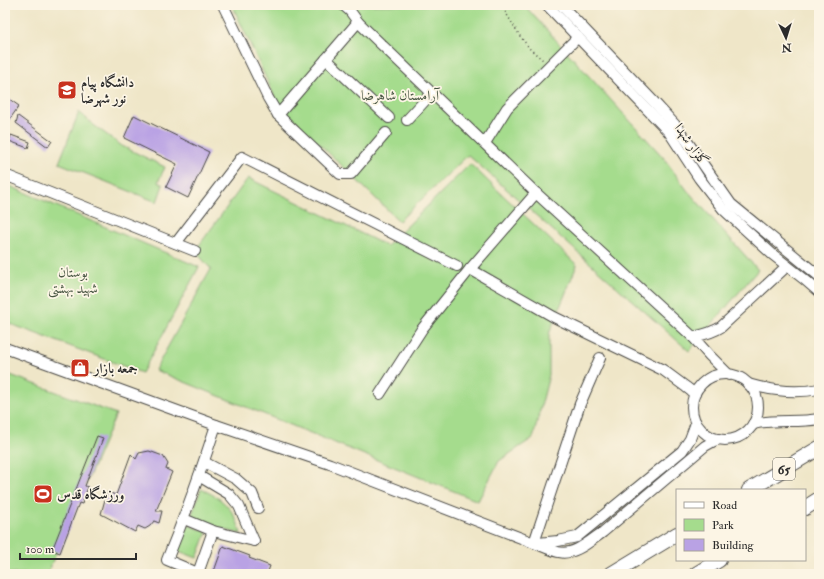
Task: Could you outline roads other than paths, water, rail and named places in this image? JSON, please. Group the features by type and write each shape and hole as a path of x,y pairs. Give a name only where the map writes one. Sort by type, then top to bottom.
{"highway":[{"name":"65","path":"751,489 819,448"},
{"path":"806,507 819,499"},
{"path":"611,574 676,535"},
{"path":"696,574 717,561"}],"street":[{"path":"223,5 268,98 278,115 340,174 351,174 386,133"},
{"name":"گلزار شهدا","path":"547,5 578,37 649,104 677,127 731,204 819,276"},
{"name":"گلزار شهدا","path":"561,5 649,104 699,178 723,209 772,254 819,292"},
{"path":"350,7 358,22 536,193 693,337 729,374"},
{"path":"278,115 358,22"},
{"path":"485,143 506,108 578,37"},
{"path":"326,59 389,118"},
{"path":"407,120 432,93"},
{"path":"176,244 242,157 456,266"},
{"path":"5,175 195,251"},
{"path":"380,394 422,329 470,269 536,193"},
{"path":"693,337 701,336 721,327 787,266"},
{"path":"470,269 554,317 663,370 695,394"},
{"path":"5,348 216,425 330,464 558,552 573,551 586,544 700,450 719,439"},
{"path":"534,543 580,404 600,358"},
{"path":"729,374 737,376 748,384 755,393 758,400 758,406 756,419 749,430 739,437 726,440 707,434 702,430 696,423 692,407 695,394 702,384 718,375 729,374"},
{"path":"748,384 792,392 819,389"},
{"path":"753,424 819,418"},
{"path":"534,543 558,541 577,537 682,451 690,439 696,423"},
{"path":"213,531 198,574 167,560 184,519 216,425"},
{"path":"204,462 236,479 252,493 258,508"},
{"path":"184,519 213,531 254,541 239,506 229,494 199,476"}],"place":[{"name":"دانشگاه پیام نور شهرضا","path":"67,90"},
{"name":"جمعه بازار","path":"80,368"},
{"name":"ورزشگاه قدس","path":"43,494"}],"park label":[{"name":"آرامستان شاهرضا","path":"400,95"},
{"name":"بوستان شهید بهشتی","path":"73,280"}]}
